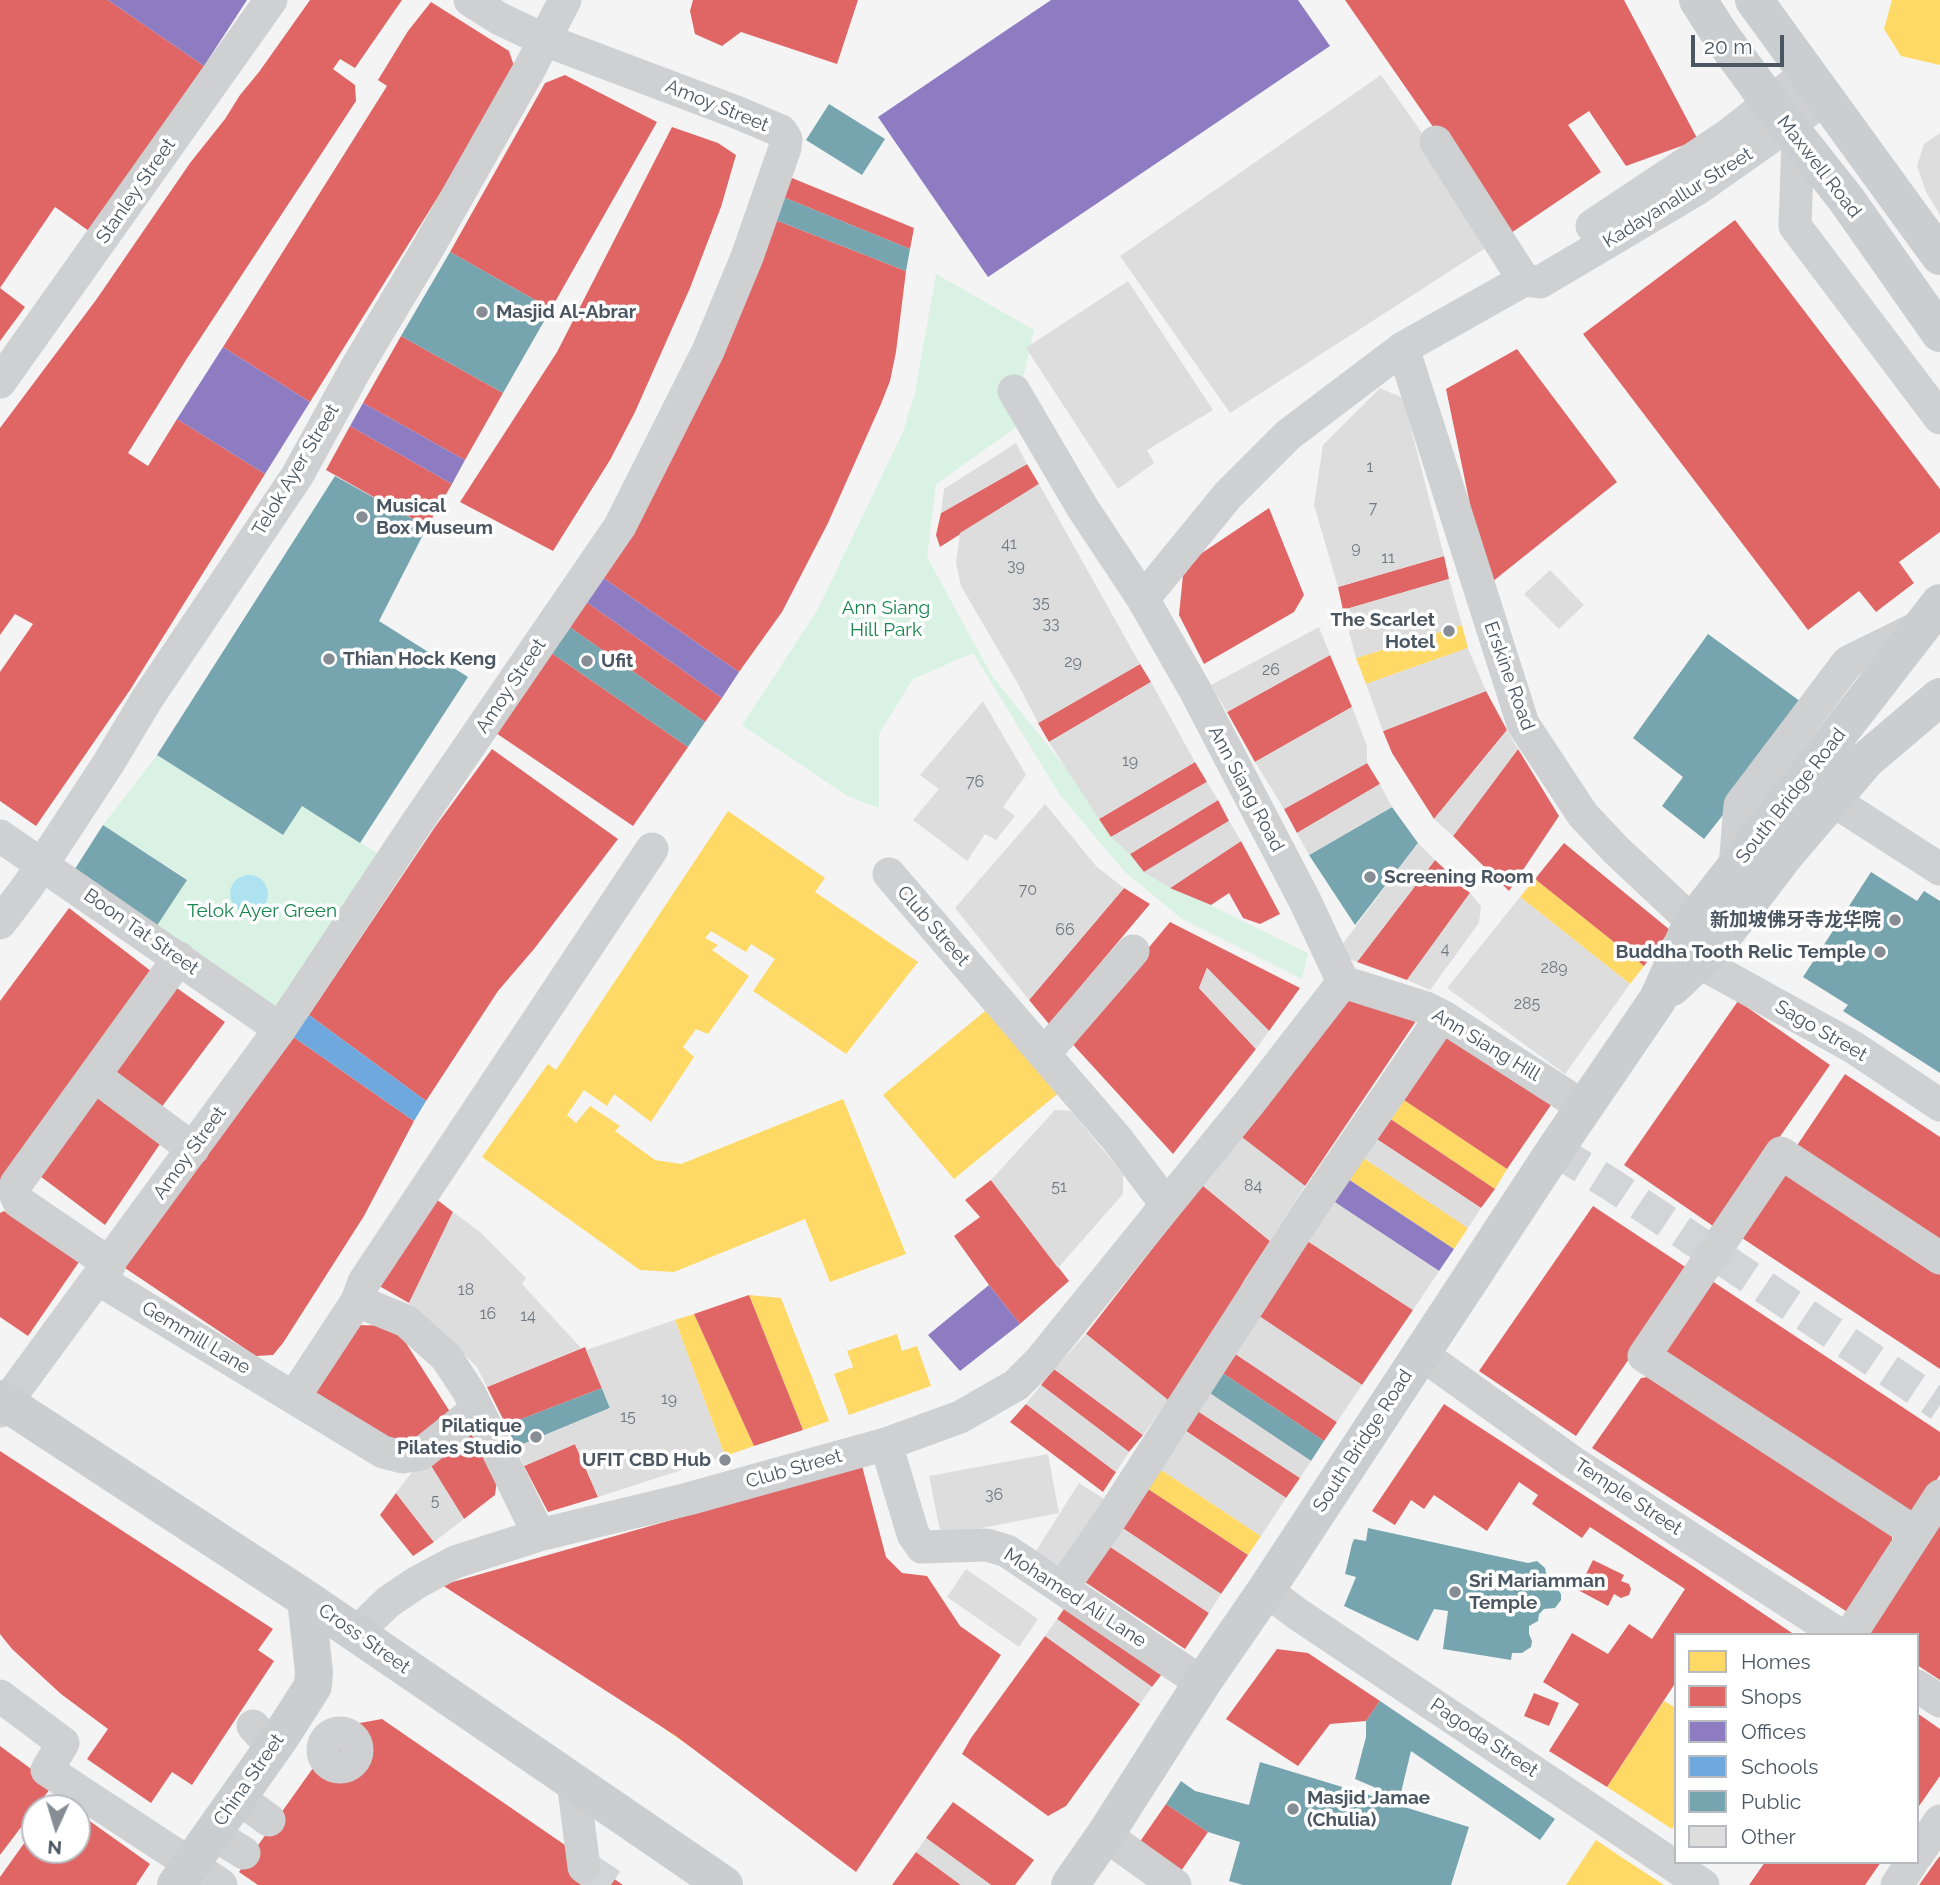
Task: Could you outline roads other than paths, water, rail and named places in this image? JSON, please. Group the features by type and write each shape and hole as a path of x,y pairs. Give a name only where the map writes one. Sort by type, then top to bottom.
{"main road":[{"name":"Maxwell Road","path":"1698,0 1718,33 1846,199 1940,333"},
{"path":"1754,0 1940,256"},
{"name":"South Bridge Road","path":"1703,943 1735,868 1931,614"},
{"name":"South Bridge Road","path":"1070,1885 1420,1353 1658,999 1703,943 1866,760 1940,696"},
{"name":"Cross Street","path":"2,1404 306,1599 724,1885"},
{"name":"China Street","path":"185,1875 279,1728 299,1677 314,1672 306,1599"},
{"name":"China Street","path":"185,1875 279,1728"}],"street":[{"name":"Stanley Street","path":"0,382 271,0"},
{"path":"470,0 500,19 557,44"},
{"name":"Telok Ayer Street","path":"0,923 297,476 358,365 428,248 557,44 567,0"},
{"name":"Amoy Street","path":"2,1404 104,1271 280,1029 416,824 620,526 708,351 747,257 785,148 786,139 781,131 557,44"},
{"name":"Kadayanallur Street","path":"1403,348 1524,281 1529,265 1615,212 1727,136 1785,123 1815,86"},
{"path":"1785,123 1795,226 1940,418"},
{"path":"1436,142 1524,281"},
{"path":"1143,599 1228,495 1288,435 1403,348"},
{"name":"Erskine Road","path":"1403,348 1523,724 1583,815 1616,850 1679,907 1703,943"},
{"name":"Ann Siang Road","path":"1014,390 1082,507 1143,599 1195,690 1305,901 1343,982"},
{"path":"1831,799 1940,869"},
{"name":"Boon Tat Street","path":"0,836 280,1029"},
{"path":"294,1397 357,1301 364,1282 652,849"},
{"name":"Club Street","path":"888,874 1117,1139 1166,1204"},
{"name":"Sago Street","path":"1703,943 1940,1105"},
{"path":"1044,1054 1133,951"},
{"path":"179,958 95,1076 193,1149"},
{"name":"Ann Siang Hill","path":"1343,982 1426,1008 1443,1016 1584,1107"},
{"name":"Club Street","path":"355,1634 388,1602 454,1562 539,1535 688,1499 886,1444 960,1417 1016,1385 1040,1360 1250,1102 1343,982"},
{"path":"1062,1588 1109,1521 1310,1211 1443,1016"},
{"name":"Gemmill Lane","path":"95,1076 16,1184 15,1193 19,1202 104,1271 294,1397 383,1452 403,1457 421,1454 477,1409"},
{"path":"1916,1533 1644,1356 1781,1153 1940,1258"},
{"path":"357,1301 406,1321 446,1357 477,1409 539,1535"},
{"name":"Temple Street","path":"1420,1353 1571,1461 1837,1633"},
{"name":"Mohamed Ali Lane","path":"886,1444 913,1534 922,1547 987,1545 1007,1551 1202,1683"},
{"path":"1851,1633 1940,1496"},
{"name":"Pagoda Street","path":"1266,1590 1703,1885"},
{"path":"1919,1687 1940,1701"},
{"path":"0,1696 63,1743 47,1770 185,1875"},
{"path":"279,1728 330,1741"},
{"path":"572,1878 573,1782"},
{"path":"237,1797 269,1820"},
{"path":"1919,1852 1940,1821"},
{"path":"212,1833 244,1853"},
{"path":"1105,1835 1175,1885"},
{"path":"1897,1885 1911,1864"}],"water":[{"path":"249,875 263,880 268,894 263,908 249,913 235,908 230,894 235,880"}],"tunnel":[{"path":"1555,1150 1612,1185 1940,1405"},
{"path":"584,1867 611,1885"}],"place":[{"name":"Masjid Al-Abrar","path":"482,312"},
{"name":"Musical Box Museum","path":"362,517"},
{"name":"The Scarlet Hotel","path":"1449,631"},
{"name":"Thian Hock Keng","path":"329,659"},
{"name":"Ufit","path":"587,661"},
{"name":"Screening Room","path":"1370,877"},
{"name":"新加坡佛牙寺龙华院","path":"1895,920"},
{"name":"Buddha Tooth Relic Temple","path":"1880,952"},
{"name":"Pilatique Pilates Studio","path":"536,1437"},
{"name":"UFIT CBD Hub","path":"725,1460"},
{"name":"Sri Mariamman Temple","path":"1455,1592"},
{"name":"Masjid Jamae (Chulia)","path":"1293,1809"}],"park label":[{"name":"Ann Siang Hill Park","path":"886,619"},
{"name":"Telok Ayer Green","path":"262,911"}]}
